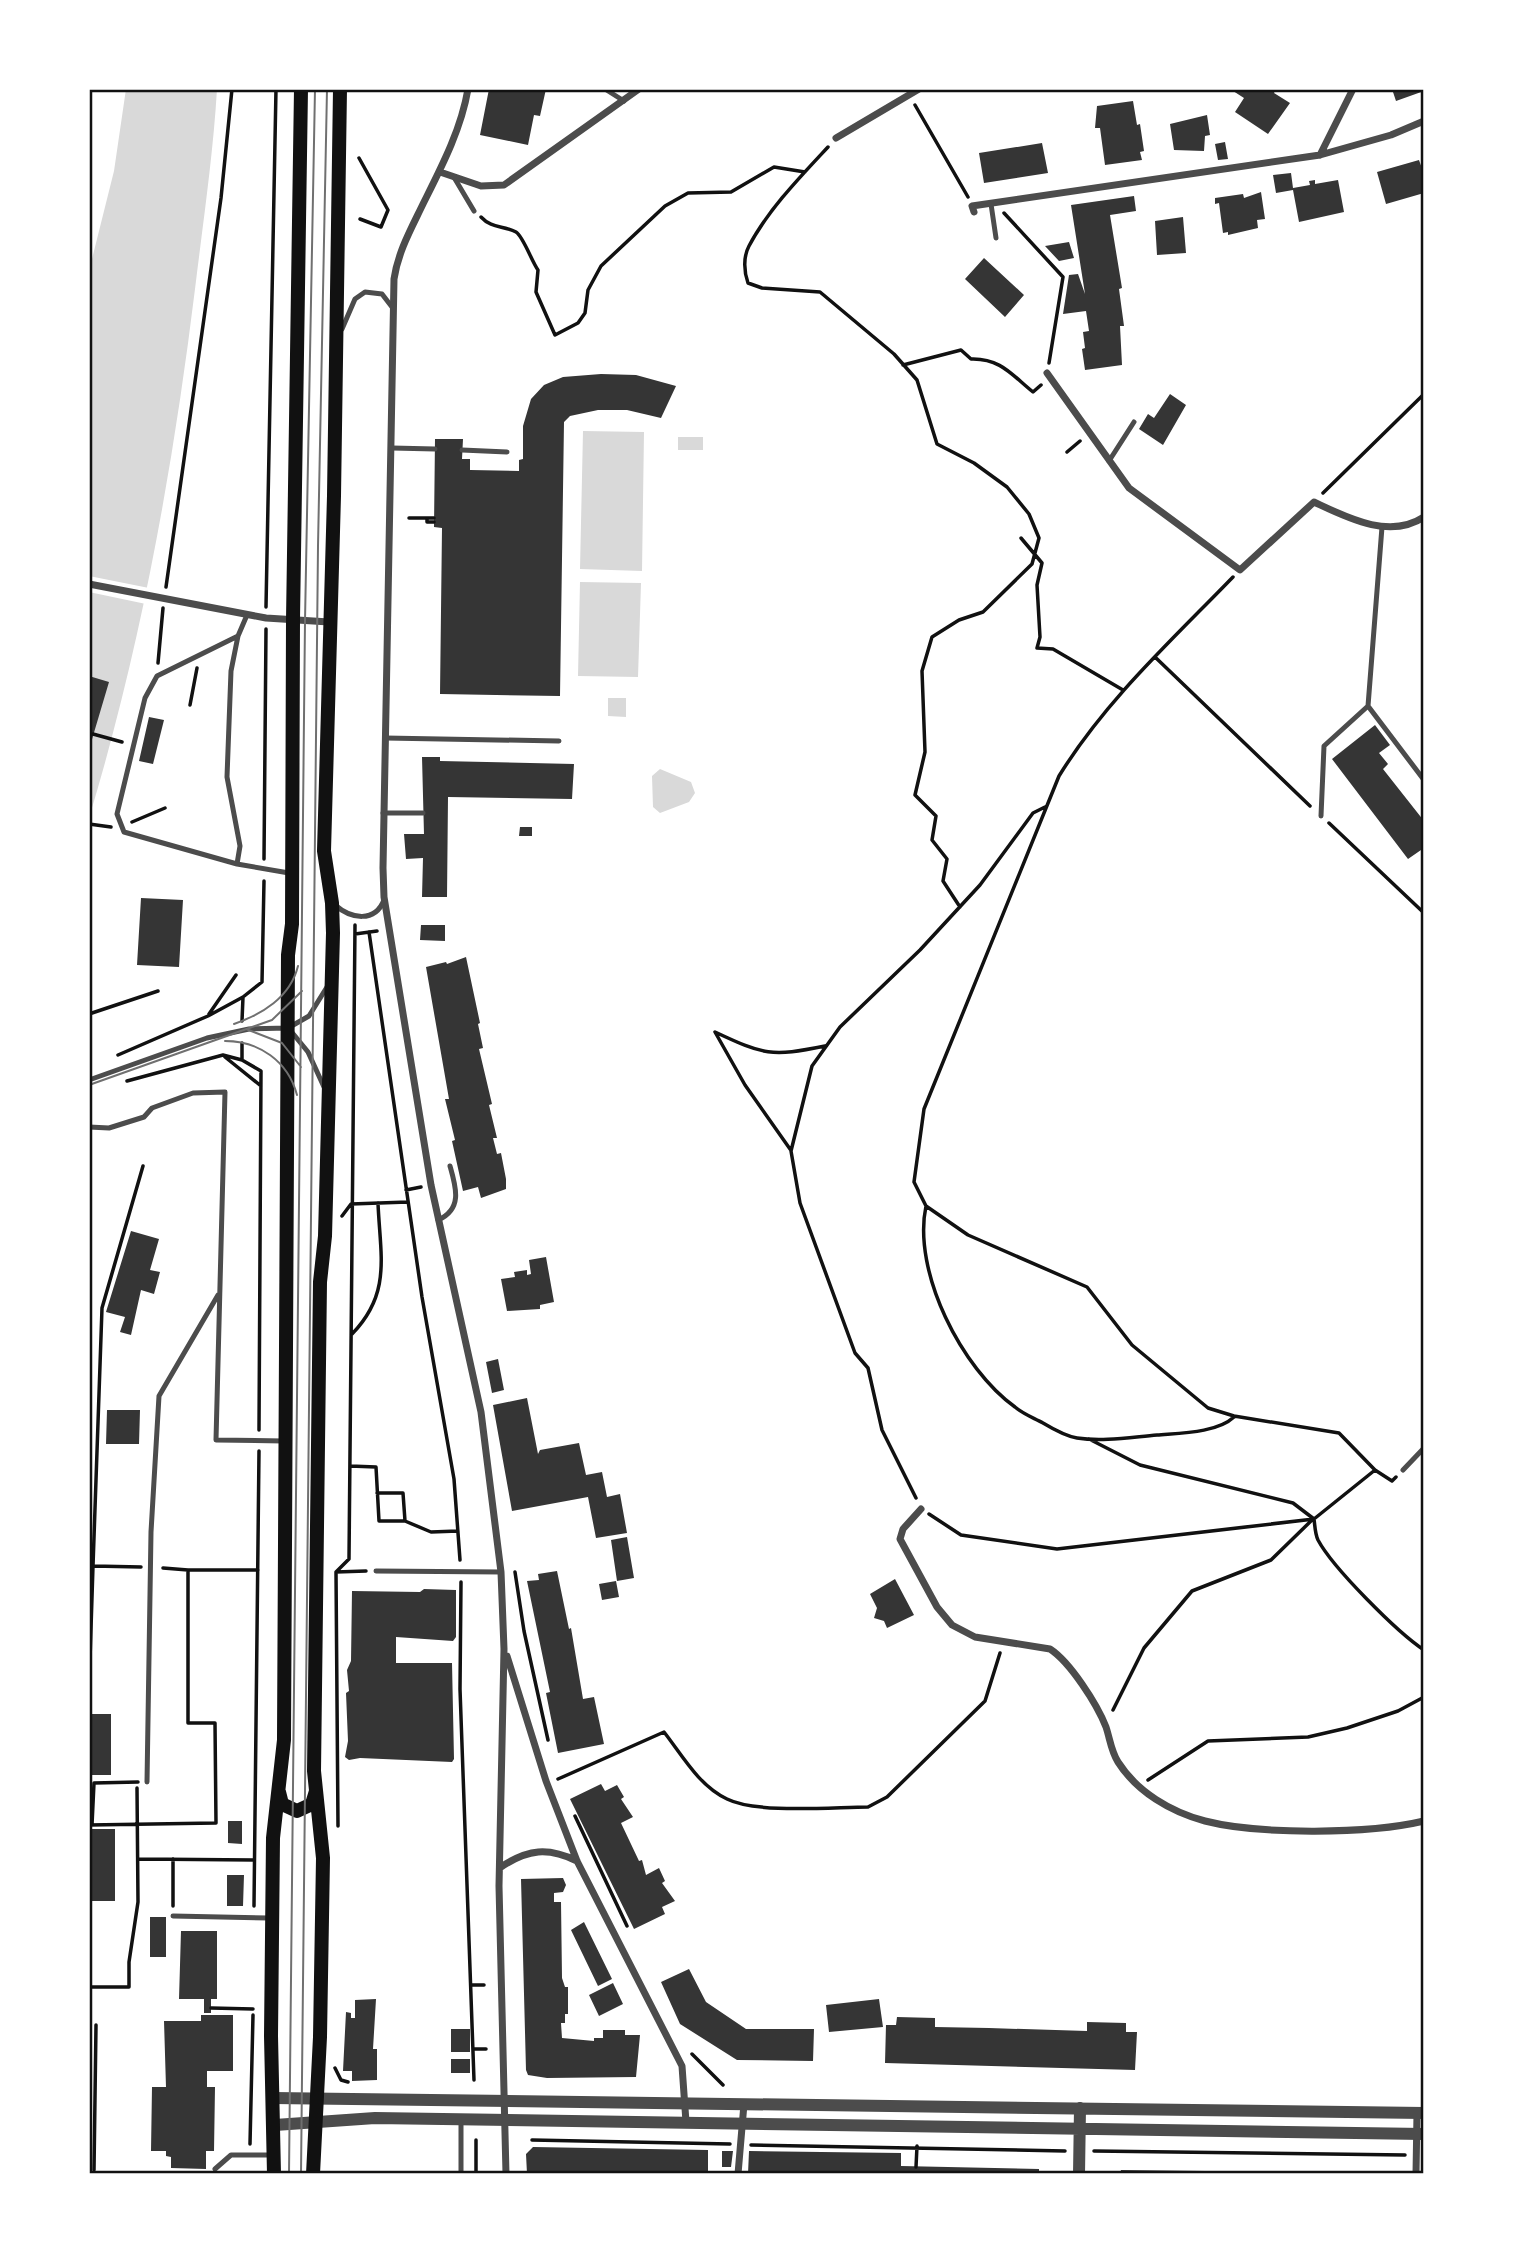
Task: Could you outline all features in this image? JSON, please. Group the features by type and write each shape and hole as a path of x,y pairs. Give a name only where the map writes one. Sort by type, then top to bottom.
{"main road":[{"path":"274,2174 273,1838 284,1740 288,955 293,874 293,620 301,89"},
{"path":"313,2174 323,1858 316,1787 320,1282 326,1236 332,957 332,903 324,850 337,342 340,89"},
{"path":"279,1787 282,1804 297,1811 312,1804 316,1787"}],"street":[{"path":"468,89 461,117 440,172 398,259 393,307 383,813 384,897 438,1220 481,1412 501,1572 504,1649 501,1867 506,2174"},
{"path":"440,172 481,186 504,185 639,89"},
{"path":"836,138 919,89"},
{"path":"1320,155 1353,89"},
{"path":"974,212 972,206 1320,155 1391,135 1424,121"},
{"path":"1049,375 1129,488 1240,570 1314,502 1354,521 1382,527 1416,522 1424,517"},
{"path":"89,584 247,615 328,622"},
{"path":"921,1509 902,1529 900,1539 937,1607 960,1630 975,1637 1050,1649 1056,1653 1075,1675 1106,1726 1113,1755 1139,1786 1170,1807 1218,1823 1305,1831 1424,1821"},
{"path":"504,1649 546,1781 577,1861 682,2066 686,2122"},
{"path":"501,1867 519,1855 537,1850 558,1852 577,1861"},
{"path":"273,2098 1420,2113 1416,2174"},
{"path":"738,2174 744,2103"},
{"path":"1079,2174 1077,2151 1080,2108"},
{"path":"275,2125 375,2118 1420,2134"}],"lane":[{"path":"605,89 624,101"},
{"path":"456,179 474,211"},
{"path":"993,204 996,239"},
{"path":"337,342 345,319 360,294 376,291 387,298 393,307"},
{"path":"1109,461 1134,422"},
{"path":"391,448 435,449"},
{"path":"462,450 507,452"},
{"path":"1382,527 1368,706 1424,780"},
{"path":"237,864 240,846 227,777 231,671 238,636 247,615"},
{"path":"238,636 157,676 145,698 118,821 124,832 237,864 293,874"},
{"path":"1321,816 1324,746 1368,706"},
{"path":"385,738 559,741"},
{"path":"383,813 424,813"},
{"path":"332,903 349,916 360,917 379,908 384,897"},
{"path":"89,1080 226,1033 288,1028 309,1016 318,1006 331,980"},
{"path":"288,1028 308,1052 327,1096"},
{"path":"89,1128 109,1128 144,1117 152,1108 193,1093 225,1092 216,1440 287,1441"},
{"path":"438,1220 448,1215 456,1205 457,1188 450,1166"},
{"path":"147,1782 150,1567 159,1396 220,1293"},
{"path":"1403,1470 1424,1448"},
{"path":"376,1571 501,1572"},
{"path":"173,1916 272,1918"},
{"path":"461,2119 461,2174"},
{"path":"215,2169 231,2155 274,2155"}],"path":[{"path":"157,676 161,625 220,198 232,89"},
{"path":"266,601 276,89"},
{"path":"915,104 969,200"},
{"path":"836,138 805,172 747,248 744,272 748,283 762,288 820,292 917,380 937,444 974,463 1007,487 1029,514 1039,538 1032,564 983,612 959,620 932,637 922,671 925,751 915,795 936,816 932,840 947,859 943,881 960,907"},
{"path":"359,158 388,210 381,227 360,219"},
{"path":"474,211 489,226 517,232 522,238 528,257 538,270 536,292 555,335 578,323 585,313 588,290 601,266 665,206 688,193 731,192 774,167 805,172"},
{"path":"903,365 961,350 971,359 987,359 1002,364 1033,393 1049,375 1063,277 993,204"},
{"path":"1314,502 1424,394"},
{"path":"1067,452 1090,433"},
{"path":"409,518 434,520"},
{"path":"1021,538 1042,563 1037,585 1040,637 1037,648 1053,649 1123,690"},
{"path":"1240,570 1123,690 1082,739 1045,807 924,1109 914,1182 926,1206 968,1236 1087,1287 1132,1345 1201,1403 1234,1416 1339,1433 1375,1470 1392,1481 1403,1470"},
{"path":"264,860 265,633"},
{"path":"190,705 199,655"},
{"path":"1155,657 1424,913"},
{"path":"93,734 115,740"},
{"path":"1045,807 1033,813 980,885 920,950 840,1027 812,1066 791,1151 800,1203 855,1353 868,1368 883,1430 921,1509 961,1535 1057,1549 1314,1519"},
{"path":"133,821 165,808"},
{"path":"262,982 264,884"},
{"path":"338,1828 336,1572 349,1559 355,925"},
{"path":"355,934 379,931"},
{"path":"369,932 408,1202 454,1479 461,1572 460,1689 474,2080"},
{"path":"263,955 288,955"},
{"path":"332,957 354,957"},
{"path":"208,1016 236,975"},
{"path":"89,1014 158,991"},
{"path":"118,1055 208,1016 243,997"},
{"path":"791,1151 745,1085 715,1032 760,1053 794,1052 827,1046"},
{"path":"223,1055 261,1086"},
{"path":"127,1082 223,1055 242,1060"},
{"path":"255,1918 261,1071"},
{"path":"89,1691 102,1308 143,1166"},
{"path":"351,1204 408,1202"},
{"path":"351,1335 374,1308 379,1293 378,1203"},
{"path":"926,1206 922,1222 925,1255 936,1296 952,1332 990,1384 1015,1408 1057,1431 1077,1438 1174,1433 1222,1425 1234,1416"},
{"path":"1087,1438 1140,1465 1293,1503 1314,1519 1316,1537 1331,1561 1404,1637 1424,1650"},
{"path":"350,1466 376,1467 379,1521 405,1521 430,1532 458,1531"},
{"path":"1106,1726 1144,1648 1192,1591 1271,1560 1314,1519 1375,1470"},
{"path":"377,1493 403,1493 405,1521"},
{"path":"93,1566 258,1570"},
{"path":"147,1782 94,1783 91,1825 216,1823 215,1723 188,1723 188,1570"},
{"path":"336,1572 376,1571"},
{"path":"558,1779 664,1732 697,1776 724,1798 744,1806 869,1807 887,1797 985,1701 1004,1642"},
{"path":"537,1682 550,1748"},
{"path":"1139,1786 1208,1741 1308,1737 1347,1728 1398,1711 1424,1697"},
{"path":"89,1987 129,1987 129,1962 138,1902 137,1782"},
{"path":"570,1805 629,1931"},
{"path":"138,1859 254,1860"},
{"path":"173,1859 173,1916"},
{"path":"472,1985 484,1985"},
{"path":"250,2155 254,1996"},
{"path":"211,2008 253,2009"},
{"path":"94,2170 96,2025"},
{"path":"687,2045 693,2056 723,2085"},
{"path":"474,2049 486,2049"},
{"path":"335,2058 335,2068 341,2080 353,2084"},
{"path":"475,2140 476,2174"},
{"path":"532,2140 1417,2155"},
{"path":"916,2167 917,2146"}],"shaded area":[{"path":"126,89 217,89 195,289 166,490 140,622 89,818 89,271 114,171"},
{"path":"583,431 644,432 642,571 580,569"},
{"path":"678,437 703,437 703,450 678,450"},
{"path":"580,582 641,583 638,677 578,676"},
{"path":"608,698 626,698 626,717 608,716"},
{"path":"660,769 691,782 695,793 689,802 660,813 653,807 652,776"}],"pier":[{"path":"89,576 149,588 146,604 89,592"}],"building":[{"path":"489,89 546,89 540,116 534,115 528,145 480,135"},
{"path":"1230,89 1276,89 1274,93 1290,103 1268,134 1235,112 1244,98"},
{"path":"1392,89 1424,89 1424,91 1396,101"},
{"path":"1133,101 1137,125 1140,124 1144,151 1140,152 1142,160 1105,165 1100,128 1095,128 1097,106"},
{"path":"1207,115 1210,135 1205,136 1204,151 1174,150 1170,124"},
{"path":"1225,142 1228,159 1218,160 1215,144"},
{"path":"1042,143 1048,173 984,183 979,153"},
{"path":"1419,160 1424,174 1424,193 1386,204 1377,172"},
{"path":"1291,173 1293,188 1310,185 1309,181 1315,180 1315,184 1338,180 1344,212 1299,222 1293,190 1276,193 1273,175"},
{"path":"1261,192 1265,219 1257,220 1258,228 1228,235 1228,232 1223,233 1219,203 1215,204 1215,198 1243,194 1244,198"},
{"path":"1134,196 1136,211 1110,215 1122,288 1119,289 1124,326 1120,326 1122,365 1085,370 1082,349 1085,348 1083,332 1089,331 1086,311 1063,314 1069,275 1078,274 1085,294 1071,205"},
{"path":"1183,217 1186,253 1157,255 1155,221"},
{"path":"1069,242 1074,258 1059,261 1045,246"},
{"path":"984,258 1024,295 1005,317 965,279"},
{"path":"636,375 676,386 661,418 627,410 598,410 570,416 564,422 560,696 440,694 442,528 434,527 435,439 463,439 462,459 470,459 470,470 519,471 519,460 523,459 523,426 531,399 544,385 563,377"},
{"path":"1170,394 1186,405 1163,445 1139,429 1148,414 1154,418"},
{"path":"89,676 109,682 90,746 89,746"},
{"path":"149,717 164,720 153,764 139,761"},
{"path":"1375,725 1390,745 1379,753 1388,764 1383,769 1424,821 1424,854 1421,850 1408,859 1332,759"},
{"path":"422,757 440,757 440,761 574,764 572,799 448,797 447,897 422,897 423,858 406,859 404,834 424,834"},
{"path":"520,827 532,827 532,836 519,836"},
{"path":"141,898 183,900 179,967 137,965"},
{"path":"421,925 445,925 445,941 420,940"},
{"path":"466,957 480,1023 478,1024 483,1048 479,1049 497,1138 493,1138 497,1154 501,1153 506,1179 506,1189 481,1198 478,1187 463,1191 445,1099 449,1099 426,967 446,962 447,964"},
{"path":"131,1231 159,1239 150,1270 160,1272 154,1294 141,1290 131,1335 120,1332 125,1317 106,1312"},
{"path":"546,1257 554,1302 540,1305 540,1309 507,1311 501,1279 515,1277 514,1272 527,1270 527,1275 531,1274 529,1260"},
{"path":"498,1359 504,1390 492,1393 486,1362"},
{"path":"527,1398 538,1454 540,1450 579,1443 586,1475 602,1472 607,1497 620,1494 627,1533 596,1538 588,1497 512,1511 493,1405"},
{"path":"107,1410 140,1410 139,1444 106,1444"},
{"path":"627,1537 634,1578 617,1581 611,1540"},
{"path":"557,1571 569,1629 571,1628 583,1699 594,1697 604,1744 558,1753 546,1693 550,1692 527,1581 539,1580 538,1574"},
{"path":"895,1579 914,1615 887,1628 884,1621 874,1618 877,1608 870,1594"},
{"path":"616,1581 619,1597 602,1600 599,1584"},
{"path":"424,1589 456,1590 456,1637 453,1641 396,1637 396,1663 452,1663 454,1759 452,1762 360,1758 349,1760 345,1757 348,1741 346,1693 349,1691 347,1670 351,1661 352,1591 420,1592"},
{"path":"91,1714 111,1714 111,1775 90,1775"},
{"path":"601,1784 605,1791 617,1785 624,1797 621,1799 633,1817 621,1823 639,1861 642,1860 646,1875 659,1868 665,1881 662,1883 675,1901 662,1907 665,1914 634,1929 570,1799"},
{"path":"228,1821 242,1821 242,1844 228,1843"},
{"path":"89,1829 115,1829 115,1901 89,1901"},
{"path":"227,1875 244,1875 243,1906 227,1906"},
{"path":"563,1878 566,1885 563,1892 554,1893 554,1902 561,1902 562,1978 565,1987 568,1987 568,2014 565,2014 565,2023 561,2023 562,2038 594,2041 594,2038 603,2038 603,2030 625,2030 625,2035 640,2035 636,2077 547,2078 528,2075 526,2070 521,1879"},
{"path":"150,1917 166,1917 166,1957 150,1957"},
{"path":"584,1922 612,1979 598,1986 571,1930"},
{"path":"181,1931 217,1931 217,1999 211,1999 211,2013 204,2013 204,1999 179,1999"},
{"path":"689,1969 706,2002 746,2029 814,2029 813,2061 737,2060 680,2024 661,1982"},
{"path":"613,1983 623,2004 599,2016 589,1995"},
{"path":"376,1999 373,2049 377,2049 377,2080 352,2081 352,2071 343,2071 346,2012 351,2013 351,2018 355,2018 355,2000"},
{"path":"879,1999 883,2027 829,2032 826,2005"},
{"path":"201,2015 233,2015 233,2071 207,2071 207,2087 215,2087 214,2151 206,2151 206,2169 171,2168 171,2157 166,2156 166,2151 151,2151 152,2087 166,2087 164,2021 201,2021"},
{"path":"897,2017 935,2018 935,2027 1087,2031 1087,2022 1126,2023 1126,2032 1137,2032 1135,2070 885,2063 886,2025 896,2025"},
{"path":"451,2029 470,2029 470,2052 451,2052"},
{"path":"451,2059 470,2059 470,2073 451,2073"},
{"path":"533,2147 708,2150 708,2174 527,2174 526,2154"},
{"path":"722,2151 733,2151 731,2167 722,2167"},
{"path":"749,2151 901,2153 901,2166 1039,2169 1039,2174 748,2174"},
{"path":"1121,2170 1205,2171 1205,2174 1120,2174"}],"tram line":[{"path":"289,2174 305,621 315,89"},
{"path":"301,2174 318,546 327,89"},
{"path":"234,1024 264,1010 282,996 298,966"},
{"path":"89,1085 272,1020 302,991"},
{"path":"246,1029 282,1043 301,1067"},
{"path":"225,1041 249,1045 270,1055 287,1072 297,1095"}]}
